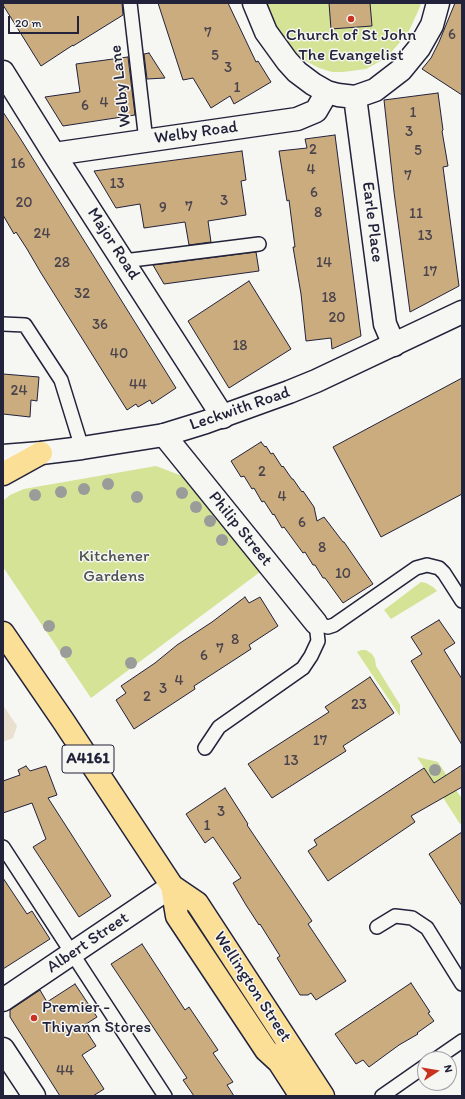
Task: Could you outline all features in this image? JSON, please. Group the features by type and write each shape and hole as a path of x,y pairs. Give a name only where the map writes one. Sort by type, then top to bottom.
{"main road":[{"path":"3,474 41,453"},
{"name":"Wellington Street","path":"3,634 64,722 172,886 197,903 323,1096"},
{"name":"Wellington Street","path":"172,886 177,916 266,1050 279,1062 301,1096"}],"street":[{"path":"254,3 266,32 287,61 313,84 327,92 338,95 355,96 375,90 401,70 419,48 436,14 438,3"},
{"name":"Major Road","path":"3,72 223,417"},
{"name":"Welby Road","path":"54,154 297,119 316,111 327,92"},
{"name":"Earle Place","path":"355,96 385,324 394,345"},
{"name":"Leckwith Road","path":"3,456 82,448 164,434 223,417 309,384 462,312"},
{"name":"Philip Street","path":"164,434 316,623"},
{"name":"Albert Street","path":"3,1000 172,886"},
{"path":"3,1049 34,1096"}],"lane":[{"name":"Welby Lane","path":"130,3 146,141"},
{"path":"124,262 259,244"},
{"path":"3,324 25,325 61,380 82,448"},
{"path":"205,748 219,727 303,668 318,641 316,623 328,627 334,625 416,568 427,565 439,568 462,601"},
{"path":"3,847 165,1096"},
{"path":"377,927 395,916 412,918 427,928 462,984"},
{"path":"448,1051 462,1041"},
{"path":"382,1096 417,1072"}],"shaded area":[{"path":"3,705 17,726 13,738 3,742"}],"green space":[{"path":"267,3 421,3 408,33 386,58 366,69 332,72 319,68 306,61 293,49 280,34"},
{"name":"Kitchener Gardens","path":"156,466 182,476 260,572 91,698 3,567 3,501 10,495 24,489"},
{"path":"421,582 426,583 437,591 391,619 384,610"},
{"path":"366,650 372,654 375,659 376,666 400,705 400,716 357,652"},
{"path":"417,757 438,762 462,799 462,822 460,824"}],"building":[{"path":"3,3 122,3 123,15 41,66"},
{"path":"158,3 228,3 256,62 258,61 271,82 234,104 230,96 211,108 193,78 183,80"},
{"name":"Church of St John The Evangelist","path":"329,3 370,3 372,26 331,29"},
{"path":"455,3 462,3 462,95 422,69 431,58 439,42"},
{"path":"149,53 165,78 147,79 144,54"},
{"path":"128,57 135,115 63,126 45,97 80,92 76,64"},
{"path":"438,93 448,166 443,167 459,286 410,312 394,192 384,100"},
{"path":"3,112 176,388 152,404 150,400 138,407 136,404 127,410 27,249 16,232 14,234 3,215"},
{"path":"335,135 361,336 332,349 331,338 306,341 301,294 293,247 295,247 289,200 287,201 279,151 307,148 305,139"},
{"path":"242,151 246,180 241,181 246,215 208,221 211,242 189,245 185,222 144,228 140,204 116,208 94,171"},
{"path":"256,252 259,271 164,284 153,265"},
{"path":"249,281 291,349 229,388 188,321"},
{"path":"3,374 39,377 37,401 31,400 30,417 3,414"},
{"path":"462,378 462,494 381,537 333,447"},
{"path":"261,442 265,447 266,446 271,454 273,453 282,467 283,466 302,492 303,491 314,507 317,521 324,517 344,542 373,584 343,603 325,578 323,578 315,565 313,565 305,552 303,553 284,527 282,528 264,501 262,502 254,488 252,489 244,476 241,477 231,461"},
{"path":"245,597 249,603 260,597 278,626 249,645 251,649 194,686 195,689 134,729 116,700 126,693 121,686"},
{"path":"439,620 455,643 444,650 462,679 462,745 411,661 422,654 411,637"},
{"path":"370,677 394,713 343,746 346,751 272,798 248,764 329,712 325,707"},
{"path":"462,765 462,787 411,816 415,822 328,881 308,851 317,845 314,840 424,768 434,783"},
{"path":"26,766 30,771 46,766 57,795 48,798 111,896 79,917 33,847 46,839 32,803 3,813 3,781 20,775 18,770"},
{"path":"225,788 248,824 247,825 312,921 308,924 346,981 316,1000 311,993 308,995 300,995 277,958 280,956 233,883 241,878 213,837 205,843 186,814"},
{"path":"462,832 462,906 429,854"},
{"path":"3,878 27,914 32,911 50,939 3,969"},
{"path":"142,944 185,1010 189,1007 218,1050 213,1053 233,1082 227,1085 234,1096 194,1096 183,1080 187,1078 111,964"},
{"path":"411,983 430,1012 428,1013 434,1021 417,1033 418,1034 399,1045 369,1067 363,1060 356,1064 335,1034"},
{"path":"75,984 97,1017 83,1026 96,1046 82,1055 104,1089 93,1096 60,1096 10,1017 10,1010 40,990 47,1002"}],"place":[{"name":"Church of St John The Evangelist","path":"351,19"},
{"name":"Premier - Thiyann Stores","path":"34,1018"}]}
